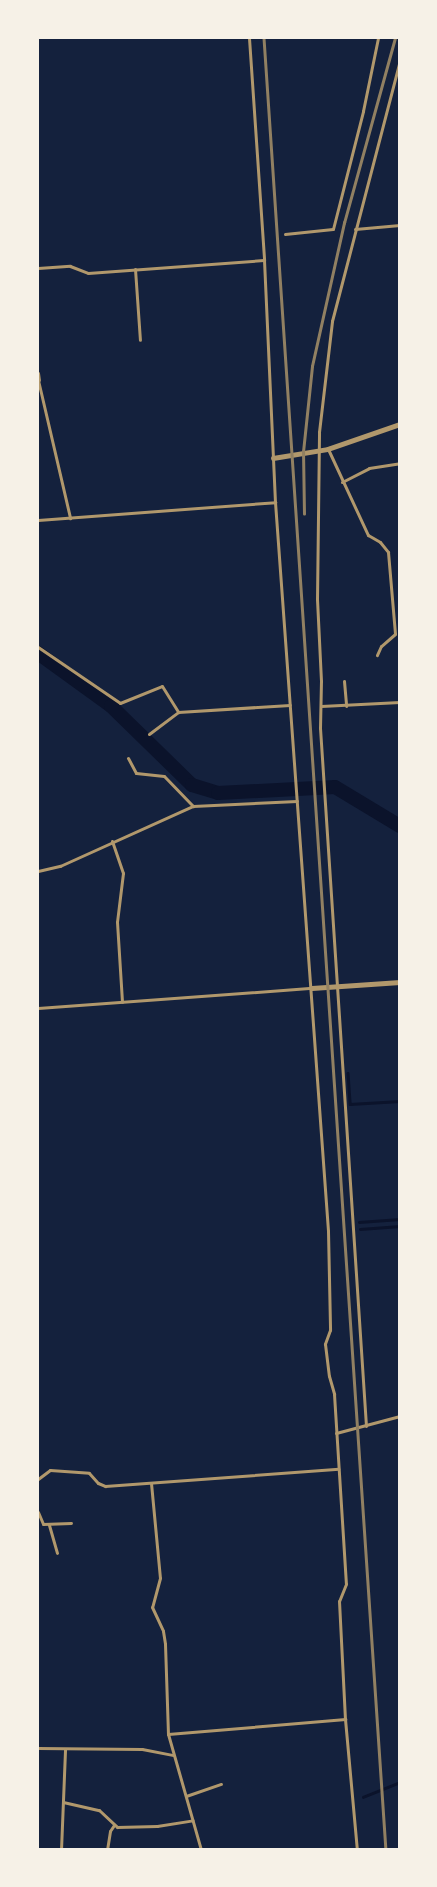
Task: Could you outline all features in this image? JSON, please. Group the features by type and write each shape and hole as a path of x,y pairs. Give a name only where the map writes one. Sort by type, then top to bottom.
{"street":[{"path":"248,38 264,260 275,502 312,988 328,1231 330,1330 325,1344 329,1376 334,1394 346,1584 339,1601 345,1719 358,1850"},
{"path":"285,234 333,230 363,111 378,38"},
{"path":"366,1426 323,778 316,599 319,449 322,398 332,321 400,60"},
{"path":"355,228 400,226"},
{"path":"38,268 70,266 88,273 264,260"},
{"path":"135,270 140,340"},
{"path":"38,373 38,381 70,518"},
{"path":"273,458 328,449 400,424"},
{"path":"328,449 368,535 380,542 388,552 395,634 381,646 376,655"},
{"path":"342,482 369,468 400,463"},
{"path":"38,520 275,502"},
{"path":"38,647 120,703 162,686 178,712"},
{"path":"344,681 346,706"},
{"path":"321,706 400,702"},
{"path":"150,734 178,712 290,705"},
{"path":"128,758 136,774 164,776 192,804"},
{"path":"38,871 60,866 192,804 297,801"},
{"path":"112,841 123,873 117,922 122,1002"},
{"path":"38,1008 400,982"},
{"path":"336,1433 400,1416"},
{"path":"38,1480 50,1470 88,1473 98,1483 105,1486 338,1469"},
{"path":"151,1483 160,1578 152,1607 163,1631 165,1644 168,1734 201,1850"},
{"path":"38,1512 43,1524 71,1523"},
{"path":"48,1525 57,1553"},
{"path":"168,1734 345,1719"},
{"path":"38,1748 142,1749 173,1755"},
{"path":"61,1850 65,1749"},
{"path":"186,1796 221,1784"},
{"path":"63,1802 99,1810 118,1827 157,1826 192,1820"},
{"path":"107,1850 110,1831 114,1825"}],"waterway":[{"path":"38,653 111,706 192,785 218,793 335,787 400,826"},
{"path":"348,1073 350,1104 400,1101"},
{"path":"359,1222 400,1219"},
{"path":"360,1229 400,1226"},
{"path":"363,1797 400,1782"}],"railway":[{"path":"264,38 386,1850"},
{"path":"304,514 303,452 312,366 344,223 395,38"}]}
